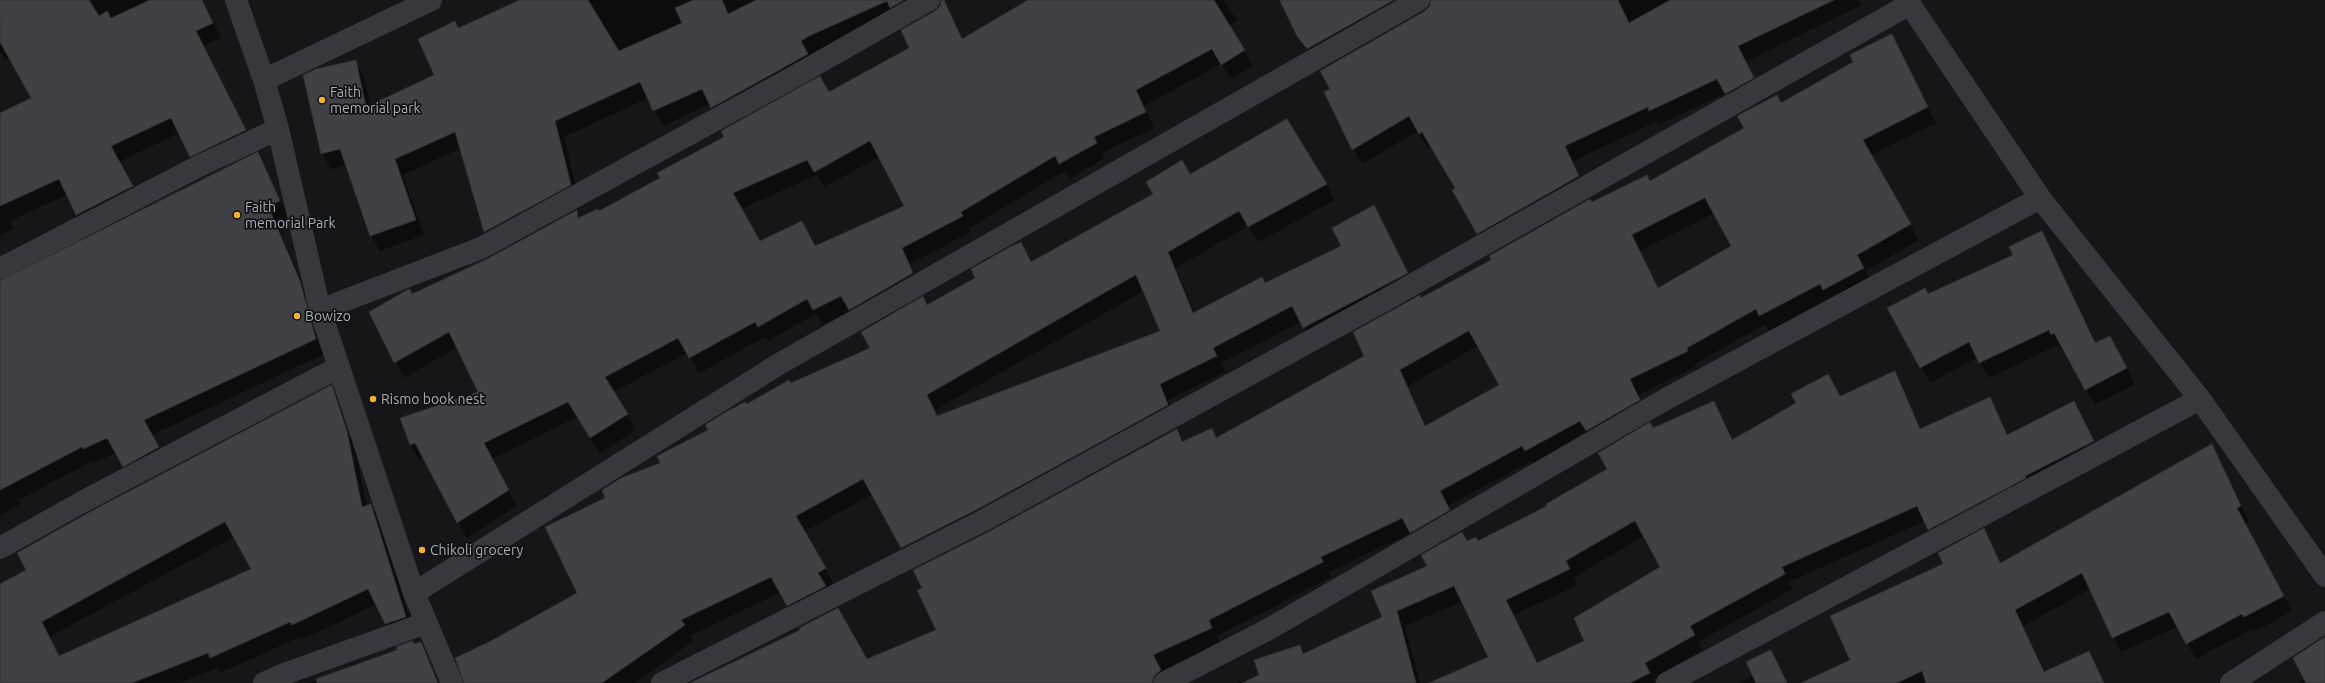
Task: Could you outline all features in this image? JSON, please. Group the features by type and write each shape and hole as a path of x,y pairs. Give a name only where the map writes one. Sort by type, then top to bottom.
{"street":[{"path":"236,0 264,80 278,129 320,310 414,593 452,683"},
{"path":"264,80 431,0"},
{"path":"320,310 481,248 790,79 929,0"},
{"path":"414,593 779,364 1419,0"},
{"path":"662,683 984,520 1387,299 1908,2 2040,198 2200,399 2325,576"},
{"path":"0,269 201,165 278,129"},
{"path":"1164,683 1269,629 1666,399 2040,198"},
{"path":"0,548 88,498 339,368"},
{"path":"1667,683 2200,399"},
{"path":"2231,683 2325,622"},
{"path":"264,683 284,674 426,623"}],"building":[{"path":"0,0 89,0 99,16 107,11 111,18 150,0 202,0 213,23 196,31 246,130 190,157 171,118 111,146 133,186 76,215 59,179 0,206 0,113 31,98 0,42"},
{"path":"520,0 588,0 619,51 682,23 675,8 693,0 722,0 728,14 756,0 904,0 890,8 887,1 809,36 801,41 808,54 711,108 702,89 653,111 640,82 555,121 571,185 484,232 455,132 395,159 416,220 370,236 340,149 321,154 303,75 316,69 356,60 366,107 434,75 418,39 455,21 458,28"},
{"path":"941,0 944,0 962,39 1028,0 1214,0 1245,50 1221,65 1212,49 1136,90 1146,112 1094,137 1097,143 1059,164 1055,156 961,212 963,216 902,248 913,273 849,310 841,296 813,310 807,299 758,327 755,322 689,358 678,338 605,377 628,414 590,438 568,402 484,443 509,490 457,523 415,443 410,445 400,418 478,392 449,332 394,363 369,312 407,290 410,289 412,294 487,259 577,210 578,218 598,209 599,211 660,178 657,173 724,137 721,131 820,76 829,92 909,48 901,30 935,11 940,6","holes":["870,141 904,206 815,246 802,221 760,241 733,193 807,160 814,172"]},
{"path":"1280,0 1394,0 1307,49 1297,36"},
{"path":"1431,0 1618,0 1629,23 1670,0 1834,0 1738,46 1754,78 1725,94 1717,79 1649,111 1648,107 1565,146 1579,176 1477,234 1452,190 1455,188 1422,132 1419,134 1409,116 1352,150 1324,92 1330,89 1320,71 1425,11 1430,6"},
{"path":"1892,34 1928,107 1863,140 1911,224 1857,255 1864,268 1823,290 1820,284 1759,316 1756,309 1687,348 1688,351 1630,379 1640,400 1586,431 1580,421 1525,451 1522,446 1440,491 1450,510 1410,533 1402,518 1321,557 1323,562 1209,620 1212,628 1153,655 1161,670 1154,676 1152,683 690,683 800,630 799,628 838,608 867,659 936,630 917,590 922,588 913,570 990,531 1177,429 1182,442 1212,428 1216,438 1364,356 1353,332 1420,295 1421,298 1491,260 1489,256 1590,199 1592,202 1647,175 1650,181 1744,128 1737,116 1777,95 1781,103 1853,62 1850,55","holes":["1705,198 1731,246 1658,288 1632,235","1469,331 1499,385 1425,426 1400,370"]},
{"path":"1287,119 1327,184 1248,227 1239,211 1168,252 1193,313 1262,277 1265,283 1341,246 1332,228 1374,205 1408,273 1303,328 1292,306 1213,348 1217,356 1160,384 1168,405 978,509 901,548 863,479 796,516 826,568 818,573 826,586 787,606 771,577 681,620 685,625 602,683 464,683 455,658 489,642 577,593 545,527 605,498 602,490 621,478 660,463 657,456 708,430 705,425 726,412 745,402 747,404 789,380 791,383 870,348 861,332 923,296 927,305 975,278 971,269 1008,248 1021,242 1031,262 1153,194 1146,182 1182,160 1190,174","holes":["1136,275 1160,331 937,416 927,395"]},
{"path":"258,152 280,201 268,206 300,281 316,339 144,420 159,447 123,467 107,438 83,449 82,447 0,490 0,281"},
{"path":"2042,231 2095,343 2110,336 2127,368 2085,390 2054,333 2051,335 2049,330 1979,363 1969,342 1920,368 1887,308 1925,288 1928,294 2013,255 2009,247"},
{"path":"1895,371 1920,429 1990,397 2007,435 2074,401 2094,441 2025,476 2026,478 1928,530 1917,506 1782,567 1785,574 1690,626 1695,635 1645,663 1650,673 1630,683 1429,683 1488,657 1454,586 1397,611 1416,683 1242,683 1259,675 1254,660 1300,645 1303,654 1382,617 1371,591 1427,566 1421,555 1462,532 1467,541 1476,537 1478,541 1547,506 1546,504 1607,469 1598,453 1650,422 1653,428 1714,401 1732,440 1796,403 1791,394 1828,374 1840,396","holes":["1635,521 1660,567 1574,618 1584,641 1537,663 1506,600 1570,569 1566,561"]},
{"path":"332,385 347,431 362,507 371,504 406,617 385,624 368,589 292,625 290,622 210,658 208,653 132,683 0,683 0,584 26,570 17,553 88,513","holes":["225,522 251,569 59,656 42,622"]},
{"path":"2212,444 2241,506 2237,508 2284,596 2244,617 2242,614 2186,644 2169,612 2112,638 2082,573 2015,610 2044,672 2089,651 2104,683 1926,683 1922,671 1897,683 1801,683 1850,660 1830,616 1943,564 1938,553 1984,528 2000,563"},
{"path":"2325,637 2325,683 2306,683 2293,658"},
{"path":"413,641 414,644 421,642 438,683 317,683 316,679 397,650 396,647"},
{"path":"1771,650 1787,683 1756,683 1746,662"}],"place":[{"name":"Faith memorial park","path":"322,100"},
{"name":"Faith memorial Park","path":"237,215"},
{"name":"Bowizo","path":"297,316"},
{"name":"Rismo book nest","path":"373,399"},
{"name":"Chikoli grocery","path":"422,550"}]}
